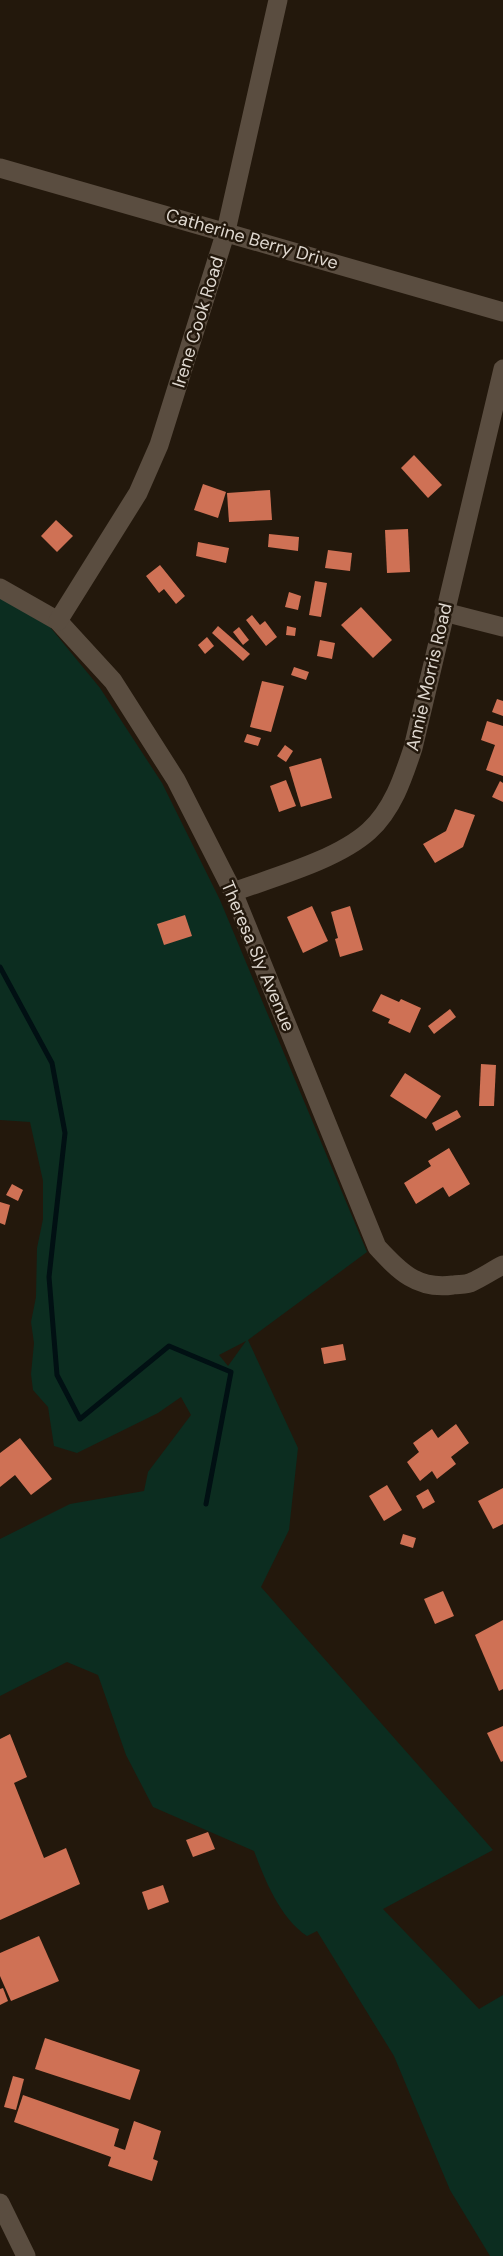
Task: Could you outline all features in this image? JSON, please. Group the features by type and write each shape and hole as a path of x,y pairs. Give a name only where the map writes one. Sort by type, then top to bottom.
{"street":[{"name":"Irene Cook Road","path":"58,620 138,493 159,445 226,231 278,0"},
{"name":"Catherine Berry Drive","path":"0,168 226,231 503,312"},
{"name":"Annie Morris Road","path":"233,892 324,858 360,838 378,820 401,784 413,748 503,369"},
{"name":"Theresa Sly Avenue","path":"0,588 58,620 113,681 176,780 233,892 376,1247 396,1268 411,1280 430,1285 448,1286 470,1283 503,1265"},
{"path":"444,612 503,627"},
{"path":"0,2202 26,2256"}],"green space":[{"path":"0,598 50,627 100,688 162,783 220,900 367,1252 248,1340 298,1448 289,1530 261,1587 493,1850 383,1909 479,2009 503,1995 503,2256 490,2256 450,2190 394,2056 317,1931 307,1936 297,1928 281,1909 268,1886 254,1851 153,1807 126,1755 98,1675 67,1662 0,1696 0,1539 70,1504 144,1491 148,1472 191,1415 181,1397 158,1413 77,1453 54,1446 48,1407 33,1390 31,1374 34,1343 31,1322 36,1297 37,1248 43,1219 43,1181 30,1122 0,1120","holes":["246,1341 228,1366 219,1355"]}],"building":[{"path":"414,455 442,485 428,498 401,468"},
{"path":"203,484 226,492 218,518 194,510"},
{"path":"270,490 272,520 229,522 227,493"},
{"path":"56,520 73,536 57,552 41,536"},
{"path":"408,529 410,572 387,573 385,530"},
{"path":"269,534 299,537 298,551 268,547"},
{"path":"198,542 229,548 226,563 196,556"},
{"path":"328,550 352,553 350,571 325,568"},
{"path":"160,565 185,596 176,604 164,589 159,593 146,576"},
{"path":"315,581 327,583 321,617 309,615"},
{"path":"289,592 301,596 298,610 285,607"},
{"path":"361,607 392,640 373,658 341,625"},
{"path":"252,615 260,625 265,621 277,637 266,646 246,620"},
{"path":"218,626 250,654 243,661 212,633"},
{"path":"287,626 296,628 295,636 286,635"},
{"path":"239,627 249,640 243,645 233,632"},
{"path":"207,637 214,646 205,654 198,645"},
{"path":"320,640 335,643 332,659 317,656"},
{"path":"294,667 309,672 306,680 291,675"},
{"path":"262,681 284,686 271,732 250,727"},
{"path":"497,699 503,701 503,716 492,712"},
{"path":"487,721 503,726 503,776 486,770 495,745 481,740"},
{"path":"247,734 261,738 258,746 244,742"},
{"path":"285,745 293,751 286,762 277,756"},
{"path":"321,758 332,798 301,807 289,767"},
{"path":"286,780 296,806 279,812 270,786"},
{"path":"500,781 503,783 503,802 492,797"},
{"path":"455,809 475,815 463,847 435,863 423,844 446,831"},
{"path":"312,906 328,941 303,953 287,917"},
{"path":"350,906 363,950 340,957 335,939 338,938 331,912"},
{"path":"185,915 192,936 164,945 157,924"},
{"path":"381,994 399,1002 401,999 421,1008 410,1033 388,1023 390,1019 372,1011"},
{"path":"450,1009 456,1017 434,1034 428,1026"},
{"path":"481,1064 496,1065 494,1106 479,1106"},
{"path":"405,1073 441,1096 426,1119 390,1096"},
{"path":"457,1110 461,1117 436,1131 432,1123"},
{"path":"449,1148 470,1184 449,1197 443,1187 416,1204 404,1183 431,1166 428,1161"},
{"path":"12,1184 23,1190 18,1201 6,1195"},
{"path":"0,1202 10,1205 5,1225 0,1223"},
{"path":"343,1344 346,1360 324,1364 321,1348"},
{"path":"456,1424 469,1443 451,1457 456,1464 437,1479 432,1471 420,1481 407,1462 419,1452 413,1443 432,1429 438,1438"},
{"path":"20,1438 52,1479 31,1495 15,1475 0,1487 0,1453"},
{"path":"387,1485 402,1510 384,1521 369,1496"},
{"path":"503,1488 503,1524 493,1529 478,1501"},
{"path":"428,1489 435,1502 423,1509 416,1496"},
{"path":"403,1534 416,1538 413,1548 400,1544"},
{"path":"443,1591 454,1616 435,1624 424,1599"},
{"path":"503,1620 503,1689 499,1691 475,1635"},
{"path":"503,1726 503,1761 501,1762 487,1733"},
{"path":"10,1734 27,1777 14,1783 44,1858 66,1848 80,1884 0,1920 0,1739"},
{"path":"208,1832 215,1849 193,1857 186,1840"},
{"path":"163,1885 169,1902 148,1910 142,1892"},
{"path":"39,1936 59,1981 11,2001 0,1976 0,1953"},
{"path":"3,1988 8,2001 0,2005 0,1989"},
{"path":"45,2038 140,2070 130,2100 35,2069"},
{"path":"13,2076 24,2079 16,2110 4,2107"},
{"path":"23,2095 119,2129 114,2146 125,2150 134,2121 161,2131 153,2159 158,2161 152,2181 108,2166 111,2157 14,2122"}],"waterway":[{"path":"0,967 52,1063 65,1133 49,1277 57,1375 80,1419 169,1346 231,1372 206,1504"}]}
